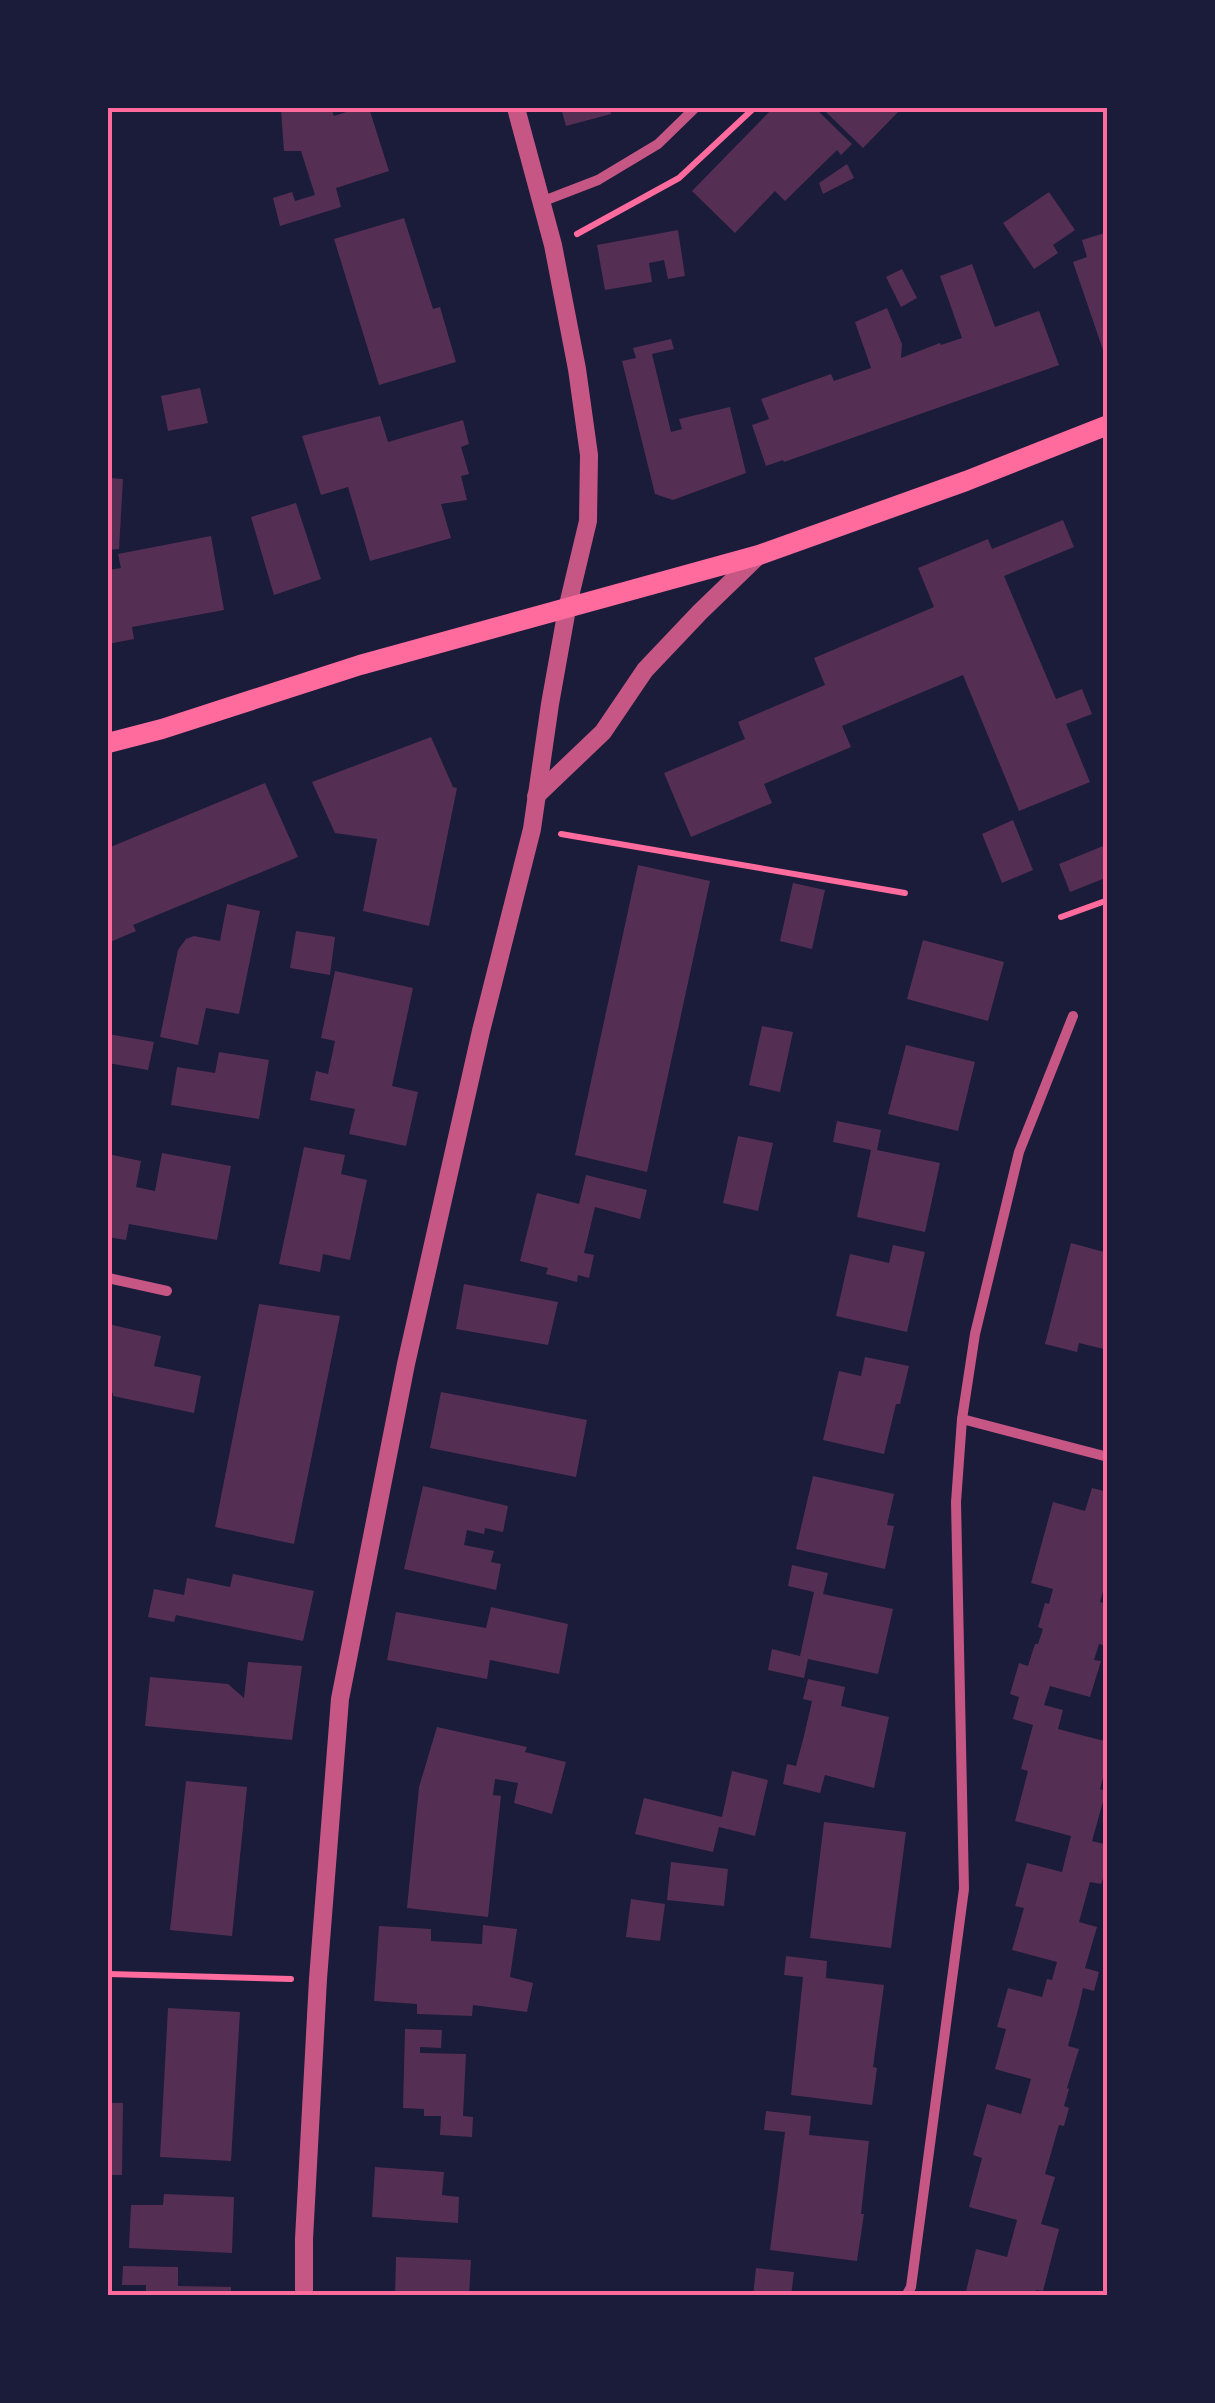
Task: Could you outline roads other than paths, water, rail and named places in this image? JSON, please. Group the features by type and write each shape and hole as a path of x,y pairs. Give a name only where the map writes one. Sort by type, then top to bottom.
{"main road":[{"path":"108,743 360,665 759,555 1108,425"}],"street":[{"path":"304,2296 318,1979 340,1699 406,1364 480,1031 532,829 567,609 588,520 589,455 577,369 553,245 516,108"},
{"path":"541,202 598,180 658,144 696,108"},
{"path":"536,796 602,732 645,670 759,555"},
{"path":"906,2296 911,2287 964,1889 956,1502 962,1419 975,1334 1020,1152 1073,1016"},
{"path":"108,1278 166,1291"},
{"path":"962,1419 1108,1457"}]}
